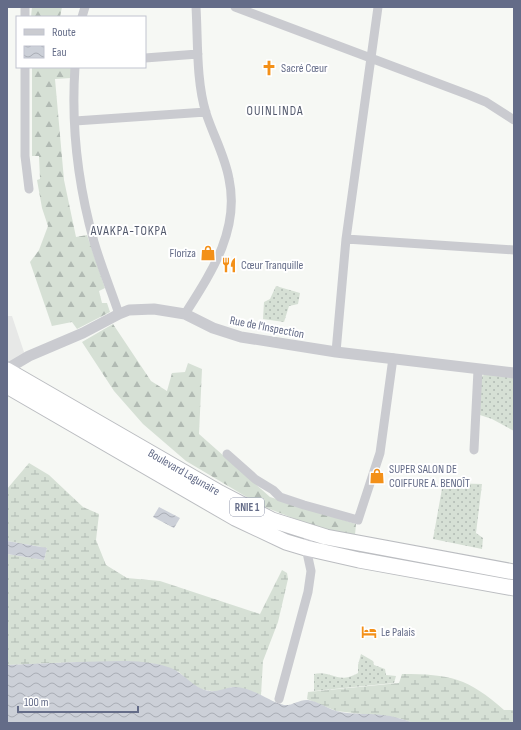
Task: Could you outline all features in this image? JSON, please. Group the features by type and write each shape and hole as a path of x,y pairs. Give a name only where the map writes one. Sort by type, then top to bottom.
{"highway":[{"name":"Boulevard Lagunaire","path":"7,369 220,493 272,520 310,534 514,572"},
{"name":"Boulevard Lagunaire","path":"7,386 235,518 267,534 306,548 359,560 514,588"}],"street":[{"path":"185,314 212,270 224,243 232,211 229,178 206,112 198,54 196,7"},
{"path":"235,7 372,57 486,102 514,120"},
{"path":"336,352 346,239 378,7"},
{"path":"146,58 198,54"},
{"path":"25,68 24,156 29,189"},
{"path":"75,68 75,150 94,242 115,316"},
{"path":"75,121 206,112"},
{"path":"346,239 514,250"},
{"name":"Rue de l'Inspection","path":"7,369 29,356 83,333 115,316 130,310 154,309 185,314 213,328 241,337 336,352 514,374"},
{"path":"228,454 255,479 273,490 280,497 358,520 380,453 393,358"},
{"path":"474,450 478,370"},
{"path":"279,700 309,588 311,571 306,548 310,534"}],"shaded area":[{"path":"7,316 12,316 25,355 7,365"}],"green space":[{"path":"32,7 62,7 60,16 31,16"},
{"path":"32,68 71,68 71,78 55,79 64,180 76,237 87,235 105,288 99,291 102,303 107,303 110,312 77,329 72,322 52,326 30,262 39,250 48,226 42,208 37,180 40,179 39,156 32,156"},
{"path":"276,286 300,293 298,304 289,306 284,322 263,319 264,302 270,299"},
{"path":"113,324 151,381 167,391 172,373 185,372 188,363 202,369 199,434 270,497 356,524 355,535 316,527 262,506 186,461 143,424 114,391 82,342"},
{"path":"486,374 514,378 514,431 492,419 477,414 478,378"},
{"path":"29,463 49,475 83,507 99,514 96,540 106,565 127,578 160,581 260,614 282,570 287,573 288,579 278,622 263,661 261,695 232,687 222,691 201,689 190,683 179,672 151,663 77,662 7,665 7,554 44,560 47,548 7,541 7,489"},
{"path":"443,483 482,484 476,533 483,538 482,549 433,539"},
{"path":"361,654 373,661 374,665 385,669 386,675 396,676 394,683 314,691 314,674 320,673 340,678 351,676 358,673 358,665"},
{"path":"402,674 433,675 458,680 480,691 504,710 514,710 514,723 414,723 398,718 336,711 307,699 308,692 399,683"}],"water":[{"path":"159,507 180,518 174,528 153,517"},
{"path":"7,541 47,548 44,560 7,554"},
{"path":"77,662 146,662 174,669 198,687 209,691 240,687 253,691 284,705 302,700 308,700 336,711 386,715 414,723 7,723 7,665"}],"place":[{"name":"Sacré Cœur","path":"269,68"},
{"name":"Floriza","path":"208,253"},
{"name":"Cœur Tranquille","path":"229,265"},
{"name":"SUPER SALON DE COIFFURE A. BENOÎT","path":"377,476"},
{"name":"Le Palais","path":"369,632"}],"district":[{"name":"OUINLINDA","path":"275,110"},
{"name":"AVAKPA-TOKPA","path":"129,230"}]}
